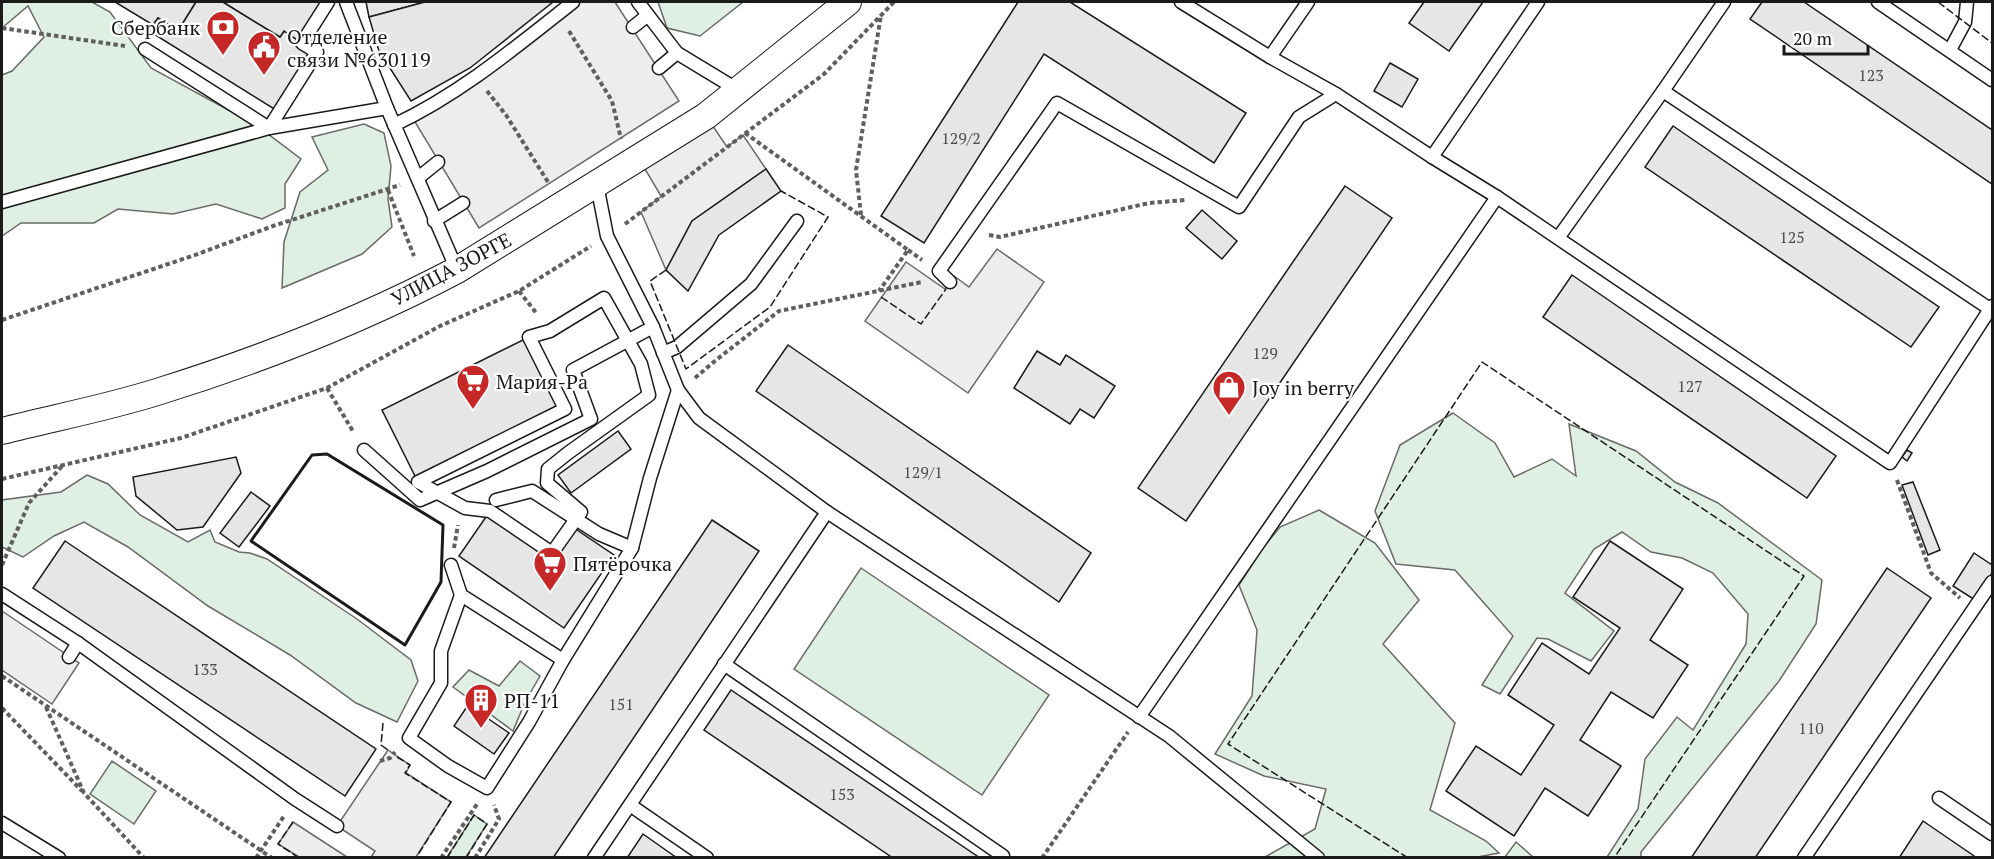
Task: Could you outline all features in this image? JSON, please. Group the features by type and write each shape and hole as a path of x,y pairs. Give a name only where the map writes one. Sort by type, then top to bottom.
{"street":[{"name":"УЛИЦА ЗОРГЕ","path":"3,425 154,393 265,357 426,286 457,270 597,185 706,116 848,2"}],"lane":[{"path":"269,128 317,52 302,43 328,2"},
{"path":"346,2 394,125 457,270"},
{"path":"394,125 412,117 477,77 573,2"},
{"path":"638,2 677,53 738,90"},
{"path":"1181,2 1270,57 1336,94 1432,157 1497,196 1890,463 1991,308 1663,91"},
{"path":"1270,57 1308,2"},
{"path":"1432,157 1538,2"},
{"path":"1558,238 1724,2"},
{"path":"1878,2 1992,80"},
{"path":"1950,50 1965,22 1967,2"},
{"path":"633,27 648,15"},
{"path":"145,49 269,128"},
{"path":"659,68 677,53"},
{"path":"950,282 935,276 1057,103 1239,207 1299,117 1336,94"},
{"path":"2,202 269,128 387,108"},
{"path":"418,178 438,162"},
{"path":"597,185 608,236 653,327 678,390 699,418 827,512 1169,736 1318,858"},
{"path":"1139,717 1497,196"},
{"path":"434,221 464,203"},
{"path":"663,353 677,347 751,284 797,221"},
{"path":"604,298 628,340 642,364 649,395 548,469 547,483 581,512 552,553 490,511 465,508 417,482 565,409 529,337 550,331 604,298"},
{"path":"364,450 420,500 437,493 487,471 591,419 573,370 653,327"},
{"path":"452,565 461,595 441,651 441,683 409,738 448,766 487,788 529,722 563,660 632,548 653,468 678,390"},
{"path":"496,500 532,491 599,534 632,548"},
{"path":"594,858 827,512"},
{"path":"1804,858 1974,610 1988,599 1992,582"},
{"path":"2,594 78,643 295,799 337,826"},
{"path":"461,595 563,660"},
{"path":"69,657 78,643"},
{"path":"724,664 1003,856"},
{"path":"1939,798 1992,834"},
{"path":"630,806 707,858"},
{"path":"2,823 59,858"}],"path":[{"path":"557,14 588,58 612,101 624,151 622,169"},
{"path":"861,215 856,170 882,15"},
{"path":"2,28 145,49"},
{"path":"477,77 506,115 563,205"},
{"path":"745,133 908,250 879,291"},
{"path":"2,320 418,178"},
{"path":"388,190 414,256"},
{"path":"968,230 1000,237 1149,203 1221,197"},
{"path":"678,390 779,311 879,291 935,276"},
{"path":"519,291 550,331"},
{"path":"327,388 364,450"},
{"path":"1890,463 1931,573 1974,610"},
{"path":"2,565 28,503 63,464"},
{"path":"2,676 272,858"},
{"path":"46,706 84,793"},
{"path":"2,708 144,858"},
{"path":"1042,858 1139,717"},
{"path":"441,858 487,788"},
{"path":"475,858 499,819 487,788"},
{"path":"256,858 295,799"}],"green space":[{"path":"2,2 92,2 110,12 151,68 256,125 301,159 285,184 285,208 262,219 216,204 173,214 118,209 94,223 21,223 2,236 2,75 12,71 44,37 28,6 2,28"},
{"path":"658,2 743,2 700,36 667,28"},
{"path":"364,124 384,133 391,166 388,199 392,227 362,254 282,288 284,242 300,192 328,170 312,137"},
{"path":"1453,413 1495,443 1514,477 1552,459 1576,476 1569,424 1636,451 1675,482 1718,503 1822,580 1816,624 1779,681 1641,852 1641,857 1607,857 1638,809 1645,759 1677,717 1693,730 1746,644 1748,614 1713,573 1682,558 1651,552 1622,532 1594,549 1565,593 1614,631 1591,661 1548,639 1537,638 1500,694 1482,685 1513,636 1455,570 1396,564 1375,511 1400,445"},
{"path":"87,475 108,484 140,515 188,542 210,530 215,542 239,552 267,559 357,619 411,660 418,681 397,722 356,703 290,655 208,606 128,547 84,522 54,536 23,557 2,547 2,500 61,492"},
{"path":"1319,510 1375,543 1419,600 1383,644 1455,723 1430,810 1486,841 1499,853 1472,858 1265,857 1315,829 1326,789 1264,776 1215,754 1252,696 1257,630 1239,585 1280,527"},
{"path":"861,568 1049,695 982,795 794,669"},
{"path":"520,661 540,676 525,702 513,731 453,687 469,670 499,686"},
{"path":"112,761 156,791 134,824 90,794"},
{"path":"474,815 487,824 466,857 447,857"},
{"path":"1516,842 1533,857 1505,857"}],"shaded area":[{"path":"573,2 615,2 679,101 479,228 412,117"},
{"path":"706,116 727,147 743,135 766,169 692,221 666,270 641,212 663,195 661,196 639,159"},
{"path":"997,249 1044,282 968,393 865,321 906,262 945,289 954,276 969,287"},
{"path":"2,611 79,663 52,704 2,670"},
{"path":"388,750 410,765 406,773 451,802 416,857 371,857 375,851 337,826"},
{"path":"293,822 347,857 299,857 278,844"}],"building":[{"path":"115,2 196,2 178,31 158,18 153,25"},
{"path":"196,2 223,2 280,37 284,31 317,52 279,112 149,31 158,18 178,31"},
{"path":"223,2 328,2 302,43 284,31 280,37"},
{"path":"366,2 425,2 369,17"},
{"path":"425,2 553,2 470,68 411,101 379,51 369,17"},
{"path":"1018,2 1070,2 1246,113 1214,163 1044,54 924,243 881,216"},
{"path":"1424,2 1483,2 1449,51 1409,23"},
{"path":"1762,2 1804,2 1992,130 1992,184 1750,19"},
{"path":"1390,63 1418,79 1402,107 1374,91"},
{"path":"1673,126 1939,307 1911,347 1645,167"},
{"path":"766,169 781,191 719,235 688,291 666,270 692,221"},
{"path":"1345,186 1392,218 1186,521 1138,488"},
{"path":"1202,210 1237,241 1222,259 1186,228"},
{"path":"1572,275 1836,456 1807,498 1543,317"},
{"name":"Мария-Ра","path":"529,337 565,409 418,482 382,410"},
{"path":"788,345 1091,553 1059,602 756,391"},
{"path":"1037,351 1060,365 1066,355 1115,386 1094,418 1080,409 1070,424 1014,388"},
{"path":"618,431 631,449 571,493 558,475"},
{"path":"1907,450 1912,453 1907,461 1902,457"},
{"path":"236,457 241,473 203,527 177,530 136,496 133,477"},
{"path":"1913,482 1940,550 1928,555 1902,485"},
{"path":"251,492 270,506 239,547 220,533"},
{"name":"Пятёрочка","path":"490,511 552,553 571,526 614,555 564,628 459,556"},
{"path":"712,520 759,551 553,858 484,858"},
{"path":"65,541 376,749 345,796 33,588"},
{"path":"1610,541 1683,589 1650,640 1688,665 1653,718 1611,692 1580,740 1621,766 1588,816 1545,788 1514,836 1446,791 1476,746 1521,775 1554,725 1508,695 1542,643 1589,674 1620,628 1573,597"},
{"path":"1974,553 1992,565 1992,573 1975,600 1953,586"},
{"path":"1887,568 1931,598 1755,858 1691,858"},
{"path":"731,690 980,858 893,858 704,730"},
{"name":"РП-11","path":"468,705 509,733 494,754 454,726"},
{"path":"1923,821 1977,858 1899,858"},
{"path":"643,834 677,858 627,858"}],"fence":[{"path":"1938,2 1992,43"},
{"path":"666,270 650,281 686,369 770,307 828,217 781,191"},
{"path":"881,297 921,324 946,289"},
{"path":"1408,858 1228,744 1482,362 1804,576 1614,858"},
{"path":"383,723 381,745 388,750"},
{"path":"397,757 410,765 405,773 451,802 416,858"},
{"path":"447,858 474,815 487,824 466,858"},
{"path":"293,822 278,844 299,858"}],"wall":[{"path":"327,454 443,525 441,582 405,645 251,541 312,455 327,454"}],"place":[{"name":"Сбербанк","path":"223,56"},
{"name":"Отделение связи №630119","path":"264,76"},
{"name":"Мария-Ра","path":"473,410"},
{"name":"Joy in berry","path":"1229,416"},
{"name":"Пятёрочка","path":"550,592"},
{"name":"РП-11","path":"481,729"}]}
